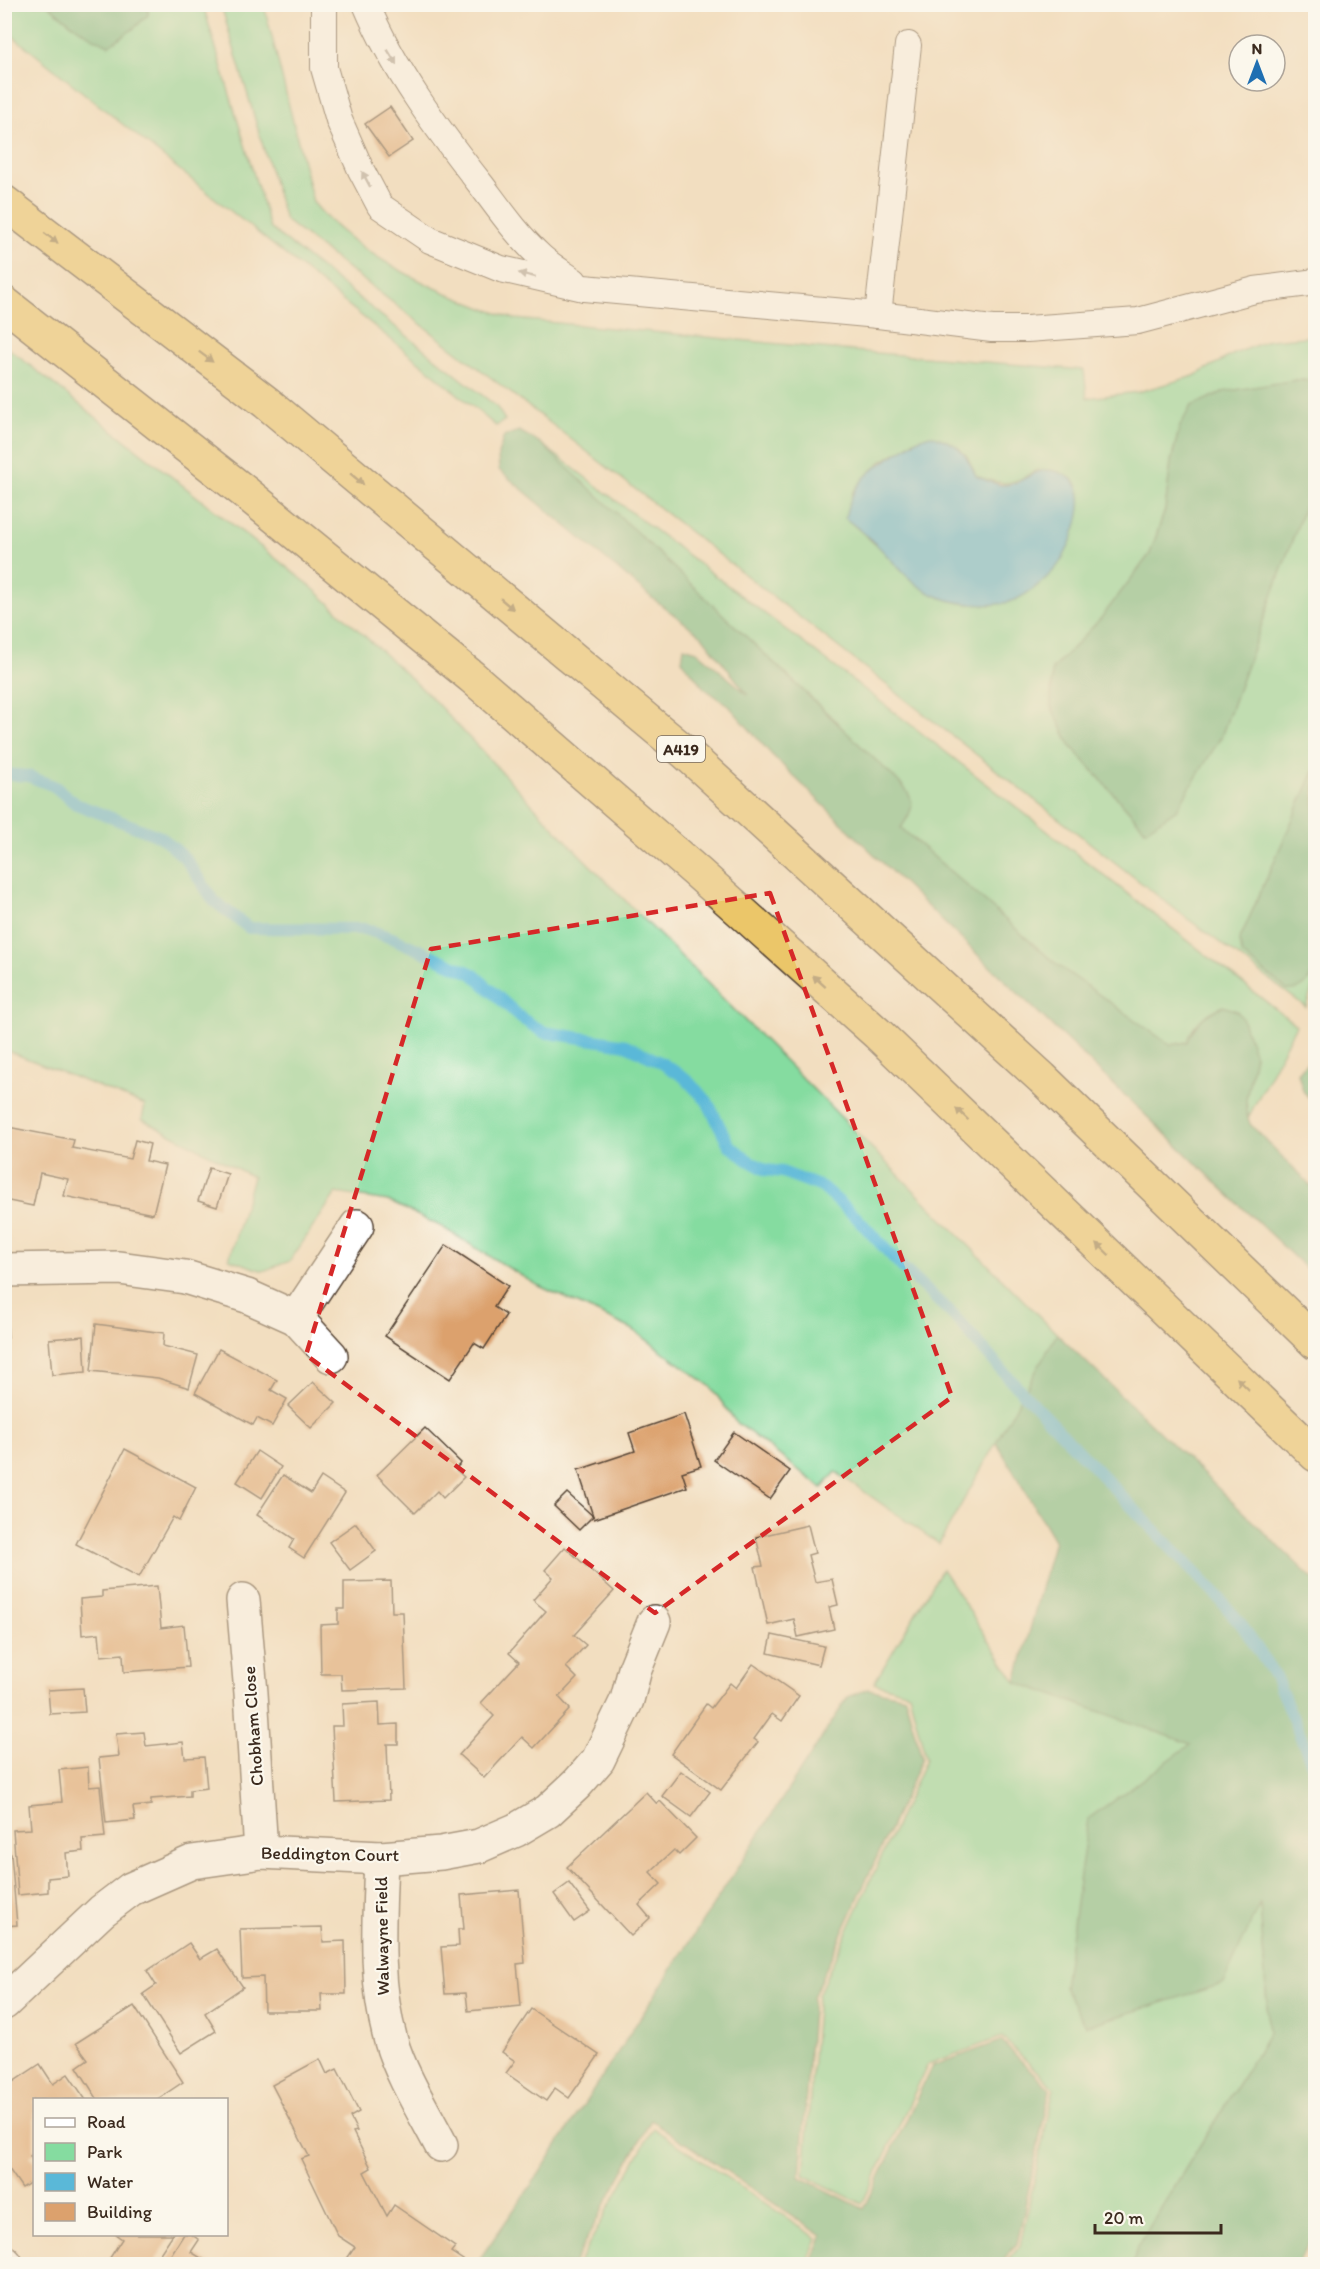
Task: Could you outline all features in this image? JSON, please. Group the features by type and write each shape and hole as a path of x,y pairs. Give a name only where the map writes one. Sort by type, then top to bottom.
{"highway":[{"name":"A419","path":"4,202 267,403 686,753 1042,1078 1316,1343"},
{"path":"4,303 472,676 698,873 878,1034 1316,1455"},
{"path":"1286,1425 1316,1470"}],"street":[{"path":"296,1318 357,1226"},
{"path":"4,1270 119,1268 153,1271 216,1285 296,1318 331,1356"},
{"name":"Chobham Close","path":"243,1600 261,1852"},
{"name":"Beddington Court","path":"4,2003 102,1911 131,1889 192,1862 261,1852 381,1858 441,1853 479,1846 516,1830 548,1811 577,1784 598,1760 627,1700 635,1669 654,1622"},
{"name":"Walwayne Field","path":"381,1858 378,1924 380,1984 384,2014 391,2043 412,2090 441,2145"}],"lane":[{"path":"324,4 324,68 339,120 380,206 430,240 501,269 584,288 878,315 992,328 1027,329 1137,321 1256,290 1316,282"},
{"path":"366,4 378,34 420,103 467,167 520,236 542,258 584,288"},
{"path":"878,315 908,45"}],"highlighted area":[{"path":"770,893 952,1397 655,1613 306,1355 431,949"}],"green space":[{"path":"4,5 48,5 73,25 133,29 148,15 148,5 203,5 270,228 496,406 505,420 496,426 5,30"},
{"path":"48,5 148,5 148,15 133,29 109,45 84,32"},
{"path":"221,5 264,5 313,202 331,222 353,241 405,273 462,300 515,319 1084,370 1087,398 1138,392 1194,376 1234,354 1269,340 1315,336 1315,381 1296,380 1180,426 1171,462 1165,510 1150,554 1101,619 1052,669 1051,706 1071,746 1146,830 1221,737 1315,477 1315,769 1239,941 1242,954 1263,969 1313,975 1315,960 1315,981 1306,1007 1180,913 554,426 285,220","holes":["914,440 966,454 976,476 994,482 1008,483 1038,470 1080,505 1072,535 1059,561 1040,582 1014,600 875,544 846,518 853,492 867,475 882,461"]},
{"path":"4,345 307,583 427,693 580,855 1057,1334 939,1544 836,1472 822,1488 735,1421 711,1387 632,1329 535,1284 442,1227 388,1201 336,1193 290,1261 263,1271 229,1259 253,1177 142,1119 145,1105 5,1050"},
{"path":"1296,380 1315,381 1315,477 1221,737 1177,809 1146,830 1071,746 1051,706 1052,670 1101,618 1150,554 1165,510 1171,462 1180,426 1191,406 1223,392"},
{"path":"519,431 539,442 608,505 903,786 912,803 908,817 901,828 1056,964 1170,1045 1187,1042 1205,1016 1223,1006 1237,1011 1242,1018 1255,1055 1246,1099 1246,1112 1250,1124 1315,1190 1315,1277 933,912 771,754 729,706 704,688 682,660 684,647 697,651 748,695 702,636 652,598 499,470 498,454 504,436"},
{"path":"539,442 906,721 1296,1025 1248,1118 1246,1099 1255,1055 1195,1025 1187,1042 1170,1045 1056,964 900,828 909,816 838,723"},
{"path":"1315,769 1315,960 1308,982 1300,988 1287,990 1242,954 1239,941"},
{"path":"1315,1053 1315,1104 1303,1091 1298,1073"},
{"path":"1057,1334 1315,1581 1316,2232 1297,2264 1133,2264 1137,2247 1269,2034 1260,1903 1223,1984 1086,2026 1064,1987 1088,1819 1191,1744 1016,1682 1054,1540 996,1442"},
{"path":"942,1569 1016,1682 1192,1744 1260,1901 1269,2034 1137,2247 1133,2264 1005,2264 1020,2246 1054,2088 1002,2037 928,2064 862,2204 804,2175 818,1995 926,1759 909,1693 874,1683"},
{"path":"868,1689 905,1697 922,1758 813,1997 800,2177 864,2209 932,2066 1001,2041 1050,2089 1017,2244 1000,2264 811,2264 822,2236 651,2120 573,2264 476,2264 539,2174 848,1697"},
{"path":"653,2128 817,2238 807,2264 578,2264"}],"water":[{"path":"931,435 948,441 960,449 976,476 992,483 1011,484 1041,471 1050,470 1070,478 1077,486 1080,509 1067,550 1055,569 1021,597 998,604 967,604 929,593 845,518 853,494 865,477 881,463 915,441"}],"building":[{"path":"390,107 413,141 389,157 365,124"},
{"path":"8,1127 74,1140 72,1148 130,1159 135,1140 150,1144 146,1161 165,1165 153,1214 64,1196 68,1179 40,1173 33,1206 4,1200 4,1142"},
{"path":"209,1168 228,1174 217,1207 198,1201"},
{"path":"446,1245 508,1286 494,1307 506,1315 484,1349 474,1343 450,1379 385,1336"},
{"path":"6,1305 8,1338 4,1338 4,1306"},
{"path":"96,1324 164,1333 163,1346 198,1355 189,1388 158,1378 91,1371"},
{"path":"84,1336 86,1372 52,1375 49,1339"},
{"path":"219,1349 277,1380 271,1390 287,1399 272,1426 257,1418 253,1425 195,1393"},
{"path":"313,1382 336,1403 311,1428 288,1406"},
{"path":"684,1414 701,1466 682,1472 687,1487 594,1519 578,1470 635,1451 629,1433"},
{"path":"425,1428 461,1463 455,1469 464,1477 443,1498 437,1491 415,1513 377,1475"},
{"path":"734,1432 790,1471 770,1499 714,1460"},
{"path":"125,1449 196,1487 179,1521 173,1517 139,1577 76,1544"},
{"path":"257,1451 281,1467 262,1498 237,1482"},
{"path":"283,1475 311,1493 321,1477 345,1493 304,1558 289,1548 294,1539 257,1515"},
{"path":"567,1493 593,1516 579,1530 554,1506"},
{"path":"356,1523 376,1551 350,1570 329,1542"},
{"path":"808,1525 815,1553 808,1555 815,1582 832,1579 838,1605 829,1607 834,1629 798,1637 794,1619 768,1625 755,1567 763,1566 756,1537"},
{"path":"565,1547 614,1591 574,1635 586,1645 566,1667 577,1678 559,1697 570,1709 534,1748 522,1737 484,1778 459,1755 494,1716 481,1703 519,1662 509,1653 546,1611 533,1600 553,1577 545,1570"},
{"path":"391,1581 392,1612 403,1612 406,1688 342,1690 341,1674 321,1674 320,1625 338,1624 338,1609 344,1609 344,1582"},
{"path":"157,1586 161,1628 184,1625 188,1667 124,1672 123,1654 101,1656 99,1633 82,1635 80,1599 102,1597 102,1591"},
{"path":"772,1635 824,1646 819,1665 768,1653"},
{"path":"753,1664 799,1696 782,1721 772,1714 754,1739 758,1742 721,1790 671,1754 706,1704 711,1708 730,1683 736,1688"},
{"path":"83,1688 85,1712 50,1714 48,1690"},
{"path":"379,1702 380,1725 398,1724 398,1744 387,1744 389,1800 336,1802 332,1726 343,1726 342,1704"},
{"path":"144,1732 146,1746 183,1742 185,1758 204,1757 207,1788 190,1790 190,1796 151,1799 151,1805 133,1807 135,1820 106,1823 99,1758 119,1756 116,1734"},
{"path":"88,1767 89,1787 100,1786 105,1837 82,1839 83,1851 66,1853 68,1876 48,1878 48,1892 18,1895 13,1830 31,1829 29,1805 62,1802 59,1770"},
{"path":"681,1771 710,1792 691,1817 662,1796"},
{"path":"646,1792 657,1804 660,1801 696,1838 679,1855 674,1850 650,1872 661,1884 639,1905 650,1918 631,1936 567,1867"},
{"path":"11,1854 17,1925 4,1926 4,1855"},
{"path":"569,1883 590,1911 574,1922 554,1894"},
{"path":"519,1890 525,1963 517,1964 521,2006 468,2011 466,1993 445,1994 441,1947 459,1946 458,1929 464,1929 461,1895"},
{"path":"322,1927 323,1942 345,1941 346,1994 321,1994 322,2011 264,2011 263,1977 242,1978 240,1929"},
{"path":"189,1943 200,1959 217,1949 243,1987 205,2013 216,2031 181,2053 143,1994 156,1985 147,1971"},
{"path":"134,2006 183,2082 159,2098 97,2098 77,2067 88,2059 76,2043"},
{"path":"531,2009 599,2055 569,2098 555,2088 546,2101 506,2073 515,2061 502,2052"},
{"path":"320,2059 327,2074 337,2069 359,2112 350,2117 357,2131 353,2132 371,2168 364,2172 387,2216 394,2205 455,2247 451,2252 469,2264 344,2263 355,2247 338,2236 301,2159 309,2156 272,2085"},
{"path":"40,2064 53,2084 68,2074 85,2098 33,2098 33,2154 30,2156 33,2160 33,2181 22,2188 4,2162 4,2112 8,2110 4,2104 4,2088"},
{"path":"118,2236 172,2236 153,2264 106,2264 122,2239"},
{"path":"183,2236 194,2236 199,2240 191,2252 211,2264 165,2264"}],"waterway":[{"path":"4,774 28,776 54,786 76,804 161,837 185,858 214,901 249,928 365,929 392,938 473,974 521,1018 543,1032 626,1045 684,1077 707,1101 729,1145 766,1170 782,1172 822,1187 856,1217 903,1268 954,1316 1007,1376 1216,1595 1242,1625 1275,1676 1316,1773"}]}
